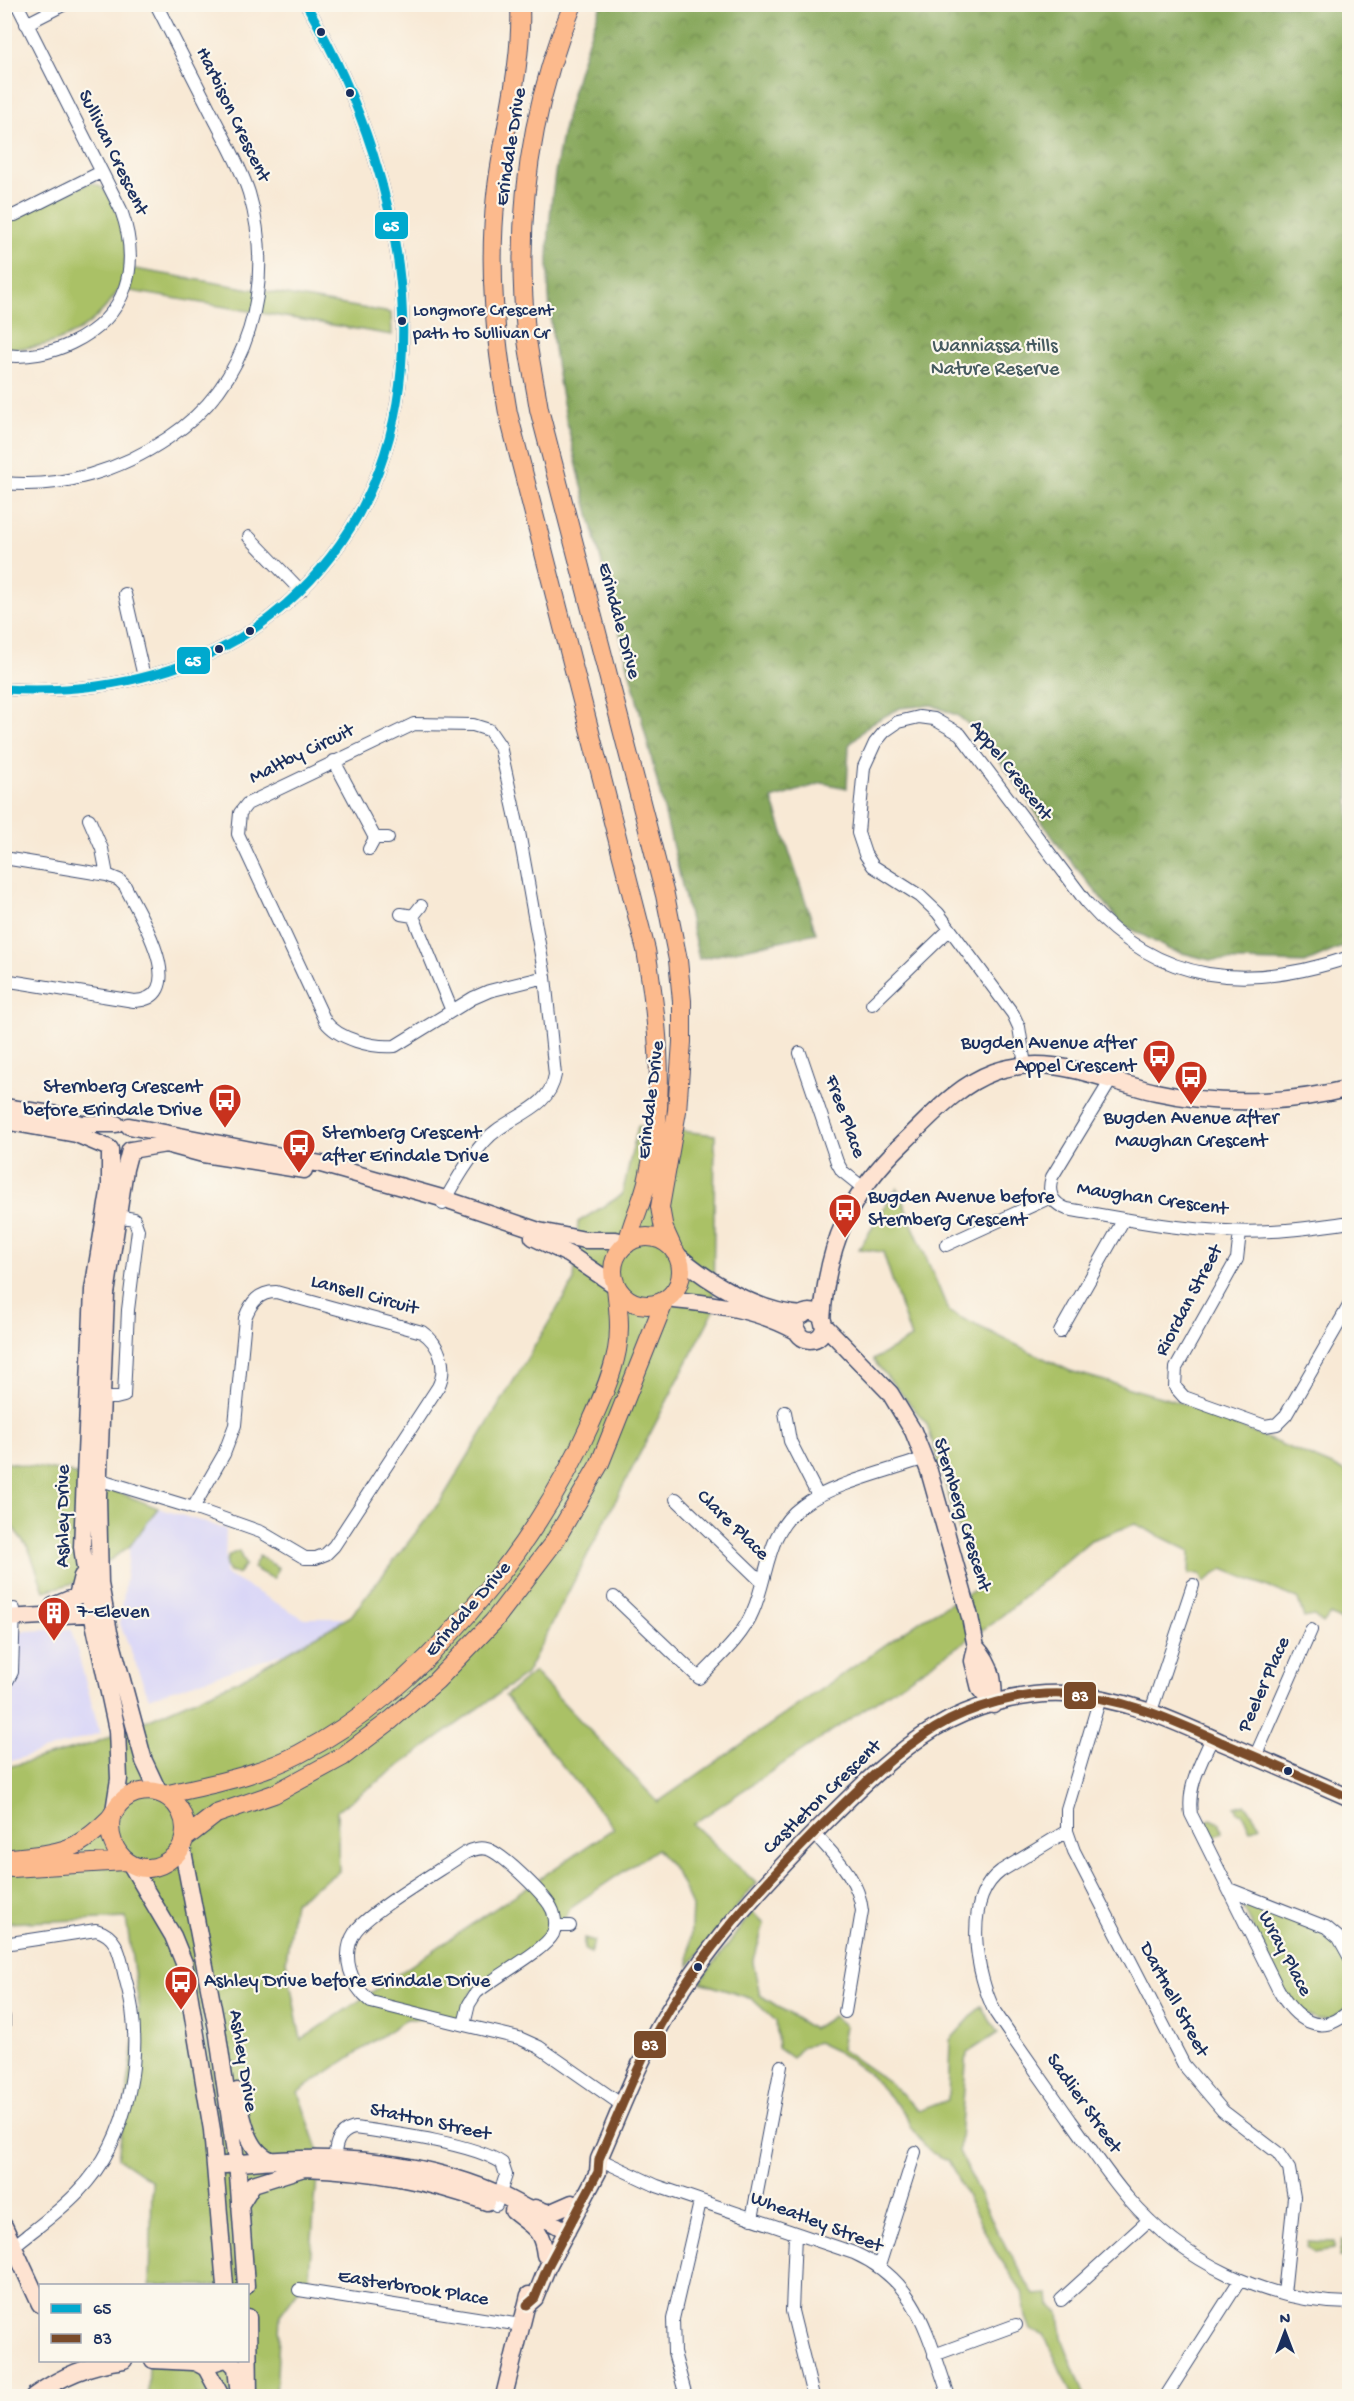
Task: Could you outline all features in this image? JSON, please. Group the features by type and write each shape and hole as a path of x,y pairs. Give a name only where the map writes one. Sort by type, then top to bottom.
{"main road":[{"path":"510,101 508,68 513,34 512,4"},
{"name":"Erindale Drive","path":"520,4 517,63 496,194 492,256 495,331 519,456 646,950 658,1034 660,1103 648,1180 626,1244"},
{"path":"539,409 521,336 516,283 516,195 521,149 534,85 562,4"},
{"name":"Erindale Drive","path":"573,4 546,82 525,193 523,282 526,334 539,409 665,895 678,960 682,1001 681,1076 660,1207 664,1229 675,1252"},
{"path":"639,1238 652,1238 664,1242 675,1252 681,1275 676,1288 665,1300 653,1305 640,1305 629,1300 616,1286 613,1273 614,1260 626,1244 639,1238"},
{"name":"Erindale Drive","path":"162,1794 240,1777 300,1754 328,1737 389,1690 468,1614 532,1530 573,1463 617,1350 616,1286"},
{"name":"Erindale Drive","path":"184,1842 216,1814 274,1794 342,1757 409,1705 493,1622 554,1542 600,1463 665,1300"},
{"path":"4,1859 74,1846 89,1837 129,1796 138,1792 162,1794 182,1814 184,1842 166,1863 154,1867 128,1863 4,1868"},
{"path":"112,1814 110,1838 128,1863"}],"street":[{"name":"Sullivan Crescent","path":"4,355 33,355 64,346 101,326 118,304 130,268 130,248 121,210 17,4"},
{"path":"26,24 65,4"},
{"name":"Harbison Crescent","path":"4,483 48,483 81,478 128,461 158,445 193,420 211,402 227,381 246,344 259,289 259,251 253,208 238,165 156,4"},
{"path":"4,689 92,686 144,677 187,665 227,646 266,622 301,591 335,554 371,494 394,426 404,353 396,259 375,162 350,92 306,4"},
{"path":"4,216 15,215 101,172"},
{"path":"249,537 301,591"},
{"path":"125,594 144,677"},
{"name":"Appel Crescent","path":"1025,1065 1019,1027 1013,1014 950,929 920,896 873,866 865,854 858,833 857,818 867,758 885,731 905,720 934,718 960,734 1087,903 1125,940 1146,954 1181,968 1224,975 1256,976 1288,974 1350,957"},
{"name":"Maltby Circuit","path":"444,1202 484,1141 506,1123 545,1099 553,1088 555,1075 545,977 519,832 500,746 492,734 482,726 414,724 247,804 240,813 237,825 238,834 325,1021 331,1029 344,1036 390,1046 403,1042 489,991 545,977"},
{"path":"334,762 377,842"},
{"path":"89,819 102,849 107,874"},
{"path":"4,858 107,874 119,879 125,886 160,960 162,976 160,992 134,1001 4,980"},
{"path":"412,912 452,1011"},
{"path":"872,1004 950,929"},
{"name":"Free Place","path":"800,1053 837,1162 842,1171 862,1187"},
{"path":"665,1300 714,1303 743,1309 779,1322 806,1339 820,1327 824,1287 838,1232 862,1187 879,1165 952,1096 992,1072 1025,1065 1072,1067 1157,1093 1215,1101 1283,1100 1350,1088"},
{"name":"Maughan Crescent","path":"1111,1080 1052,1177 1051,1197 1058,1205 1067,1209 1171,1227 1240,1232 1299,1230 1350,1222"},
{"path":"4,1107 58,1115 81,1124 123,1125 291,1156 539,1231 585,1240 616,1240 626,1244"},
{"path":"4,1121 71,1133 118,1153 166,1144 203,1154 361,1178"},
{"path":"110,1149 106,1134 123,1125"},
{"path":"123,1125 136,1137 130,1150"},
{"name":"Ashley Drive","path":"110,1149 111,1215 106,1294 94,1398 89,1545 98,1608 100,1656 117,1730 118,1769 112,1814"},
{"name":"Ashley Drive","path":"111,1215 130,1150"},
{"path":"946,1245 1051,1197"},
{"path":"444,1202 554,1246 616,1286"},
{"path":"94,1398 124,1396 128,1310 138,1230 134,1219 111,1215"},
{"path":"1060,1332 1124,1219"},
{"name":"Riordan Street","path":"1240,1232 1237,1259 1174,1374 1174,1387 1184,1397 1265,1426 1276,1424 1286,1415 1350,1304"},
{"path":"675,1252 700,1272 756,1303 779,1312 813,1313 820,1327"},
{"path":"798,1332 797,1320 818,1299 824,1287"},
{"name":"Lansell Circuit","path":"91,1477 193,1508 261,1532 300,1557 316,1558 326,1554 334,1546 438,1387 443,1372 436,1345 423,1332 276,1292 263,1294 255,1299 245,1318 238,1407 232,1435 193,1508"},
{"name":"Sternberg Crescent","path":"820,1327 845,1347 890,1393 906,1418 925,1458 968,1611 976,1647 973,1661 987,1687 993,1705"},
{"path":"785,1412 790,1441 818,1496"},
{"path":"614,1597 699,1678 744,1628 753,1611 777,1535 795,1512 818,1496 925,1458"},
{"name":"Clare Place","path":"676,1499 762,1582"},
{"path":"57,1611 77,1596 82,1583 89,1545"},
{"path":"1150,1711 1193,1585"},
{"path":"4,1687 12,1672 9,1614 98,1608"},
{"name":"Ashley Drive","path":"98,1608 126,1690 144,1761 162,1794"},
{"path":"57,1611 83,1629 100,1656"},
{"name":"Peeler Place","path":"1255,1757 1311,1630"},
{"path":"968,1712 987,1687 1021,1698"},
{"path":"110,1702 126,1690"},
{"name":"Castleton Crescent","path":"504,2397 529,2293 545,2255 562,2232 598,2172 599,2159 622,2105 667,2012 698,1966 727,1929 814,1833 897,1755 938,1726 968,1712 1021,1698 1062,1694 1100,1698 1150,1711 1350,1798"},
{"name":"Dartnell Street","path":"1100,1698 1070,1795 1067,1809 1067,1831 1074,1851 1184,2066 1222,2111 1278,2153 1289,2169 1294,2197 1284,2295"},
{"name":"Wray Place","path":"1212,1738 1193,1783 1189,1799 1191,1815 1228,1889 1289,2009 1307,2022 1318,2024 1337,2020 1350,2010"},
{"name":"Sadlier Street","path":"1067,1831 1001,1871 989,1881 981,1903 978,1933 980,1974 986,1994 1000,2020 1110,2175 1149,2220 1181,2247 1240,2280 1284,2295 1350,2303"},
{"path":"814,1833 853,1878 861,1897 862,1911 845,2012"},
{"name":"Ashley Drive","path":"184,1842 217,2029 230,2078 246,2284"},
{"path":"464,2025 469,2004 476,1993 546,1943 555,1926 555,1914 550,1904 500,1856 486,1849 475,1849 465,1853 362,1923 350,1943 348,1956 352,1978 362,1994 382,2006 519,2038 539,2047 622,2105"},
{"name":"Ashley Drive","path":"128,1863 173,1936 184,1963 208,2106 225,2284"},
{"name":"Wray Place","path":"1228,1889 1326,1927 1339,1938 1350,1958"},
{"path":"555,1926 570,1926"},
{"path":"4,1944 96,1930 107,1933 116,1945 129,1988 134,2032 129,2091 110,2145 79,2191 15,2245"},
{"path":"4,2017 4,2057"},
{"path":"753,2219 781,2066"},
{"path":"233,2103 261,2155 271,2160"},
{"name":"Statton Street","path":"334,2164 337,2140 341,2134 354,2128 404,2134 449,2145 502,2163 506,2175 497,2200"},
{"path":"879,2266 915,2152"},
{"name":"Castleton Crescent","path":"527,2306 535,2298 572,2203 592,2166 599,2159"},
{"name":"Wheatley Street","path":"599,2159 700,2202 854,2253 879,2266 900,2283 911,2299 950,2397"},
{"path":"216,2172 271,2160 334,2164"},
{"path":"237,2169 304,2168 377,2161 420,2169 514,2207 562,2232"},
{"path":"240,2205 253,2184 304,2168"},
{"path":"686,2397 674,2353 673,2319 700,2202"},
{"path":"514,2207 549,2213 572,2203"},
{"path":"514,2207 537,2229 543,2240 545,2255"},
{"path":"1061,2300 1149,2220"},
{"path":"4,2226 15,2245 39,2302"},
{"path":"795,2234 792,2312 813,2397"},
{"path":"240,2284 245,2267"},
{"path":"1166,2397 1240,2280"},
{"name":"Easterbrook Place","path":"299,2290 521,2325"},
{"path":"934,2355 1016,2325"},
{"path":"34,2397 68,2368 118,2362"},
{"path":"175,2362 210,2362"},
{"path":"228,2362 228,2397"},
{"path":"229,2362 236,2367 239,2397"},
{"path":"249,2362 249,2397"},
{"path":"197,2363 206,2368 220,2397"}],"shaded area":[{"path":"158,1508 226,1529 225,1574 303,1618 345,1618 322,1635 296,1649 149,1698 120,1624 130,1546"},
{"path":"71,1629 100,1733 5,1763 4,1632"}],"green space":[{"name":"Wanniassa Hills Nature Reserve","path":"601,5 1349,5 1349,944 1305,963 1210,960 1170,950 1122,924 1061,849 983,736 958,716 932,705 900,708 870,724 849,745 847,788 822,783 772,799 816,933 699,959 667,821 568,429 554,346 548,263 552,197 571,99"},
{"path":"89,183 102,188 112,200 125,239 125,269 391,313 392,335 119,289 97,316 71,335 40,346 5,348 4,220"},
{"path":"638,1126 715,1135 713,1312 526,1674 337,1811 339,1871 294,1902 286,1961 301,2040 614,1828 505,1696 534,1672 658,1802 924,1618 977,1589 927,1424 873,1360 911,1338 883,1252 859,1249 897,1188 949,1312 1070,1371 1185,1404 1349,1473 1349,1625 1330,1615 1323,1624 1314,1616 1304,1618 1298,1599 1223,1569 1204,1582 1200,1574 1189,1574 1190,1551 1135,1524 1091,1540 997,1620 693,1824 756,1883 689,1966 692,1906 676,1872 657,1849 571,1907 560,1928 471,1993 458,2019 407,2019 298,2092 319,2152 309,2276 280,2315 276,2396 148,2396 149,2362 249,2362 249,2284 150,2284 152,2181 118,2158 139,2006 126,1918 5,1923 4,1768 95,1743 241,1679 351,1616 442,1499 574,1281 578,1222 622,1195"},
{"path":"4,1462 71,1473 158,1508 130,1546 78,1582 44,1591 29,1549 5,1517"},
{"path":"239,1551 245,1565 238,1574 229,1572 226,1567 227,1558"},
{"path":"259,1556 279,1568 273,1579 253,1568"},
{"path":"1245,1804 1260,1825 1250,1830 1242,1813 1239,1813 1235,1807"},
{"path":"1211,1819 1220,1823 1222,1832 1212,1839 1203,1823"},
{"path":"1248,1901 1324,1929 1338,1942 1349,1965 1349,2004 1344,2010 1333,2018 1317,2020 1293,2008 1244,1909"},
{"path":"752,1912 764,1924 753,1963 760,1995 813,2029 833,2016 845,2026 841,2049 890,2083 919,2111 948,2100 950,2040 981,2006 998,2033 967,2053 959,2151 996,2229 1034,2295 1049,2294 1050,2305 1059,2313 1062,2338 1085,2396 1072,2396 1045,2336 1031,2330 1026,2317 1022,2291 995,2251 948,2160 930,2152 911,2128 906,2115 868,2073 836,2051 817,2042 801,2048 792,2058 778,2048 776,2021 752,1999 700,1982"},
{"path":"584,1938 595,1941 590,1953 584,1949"},
{"path":"1342,2240 1349,2240 1349,2257 1339,2257"},
{"path":"1308,2241 1334,2242 1334,2249 1314,2252 1307,2247"}],"transit line":[{"name":"65","path":"4,689 42,690 118,683 190,662 224,647 256,627 286,604 342,541 379,470 398,394 403,314 393,233 373,153 343,76 306,4"},
{"name":"83","path":"527,2305 535,2298 547,2268 598,2172 599,2159 649,2046 669,2010 704,1958 743,1910 807,1840 879,1770 935,1728 964,1713 1014,1698 1049,1694 1086,1696 1126,1704 1164,1717 1350,1798"}],"place":[{"name":"Longmore Crescent path to Sullivan Cr","path":"402,321"},
{"name":"Bugden Avenue after Appel Crescent","path":"1159,1085"},
{"name":"Bugden Avenue after Maughan Crescent","path":"1191,1106"},
{"name":"Sternberg Crescent before Erindale Drive","path":"225,1129"},
{"name":"Sternberg Crescent after Erindale Drive","path":"299,1174"},
{"name":"Bugden Avenue before Sternberg Crescent","path":"845,1239"},
{"name":"7-Eleven","path":"54,1642"},
{"name":"Ashley Drive before Erindale Drive","path":"181,2011"}]}
